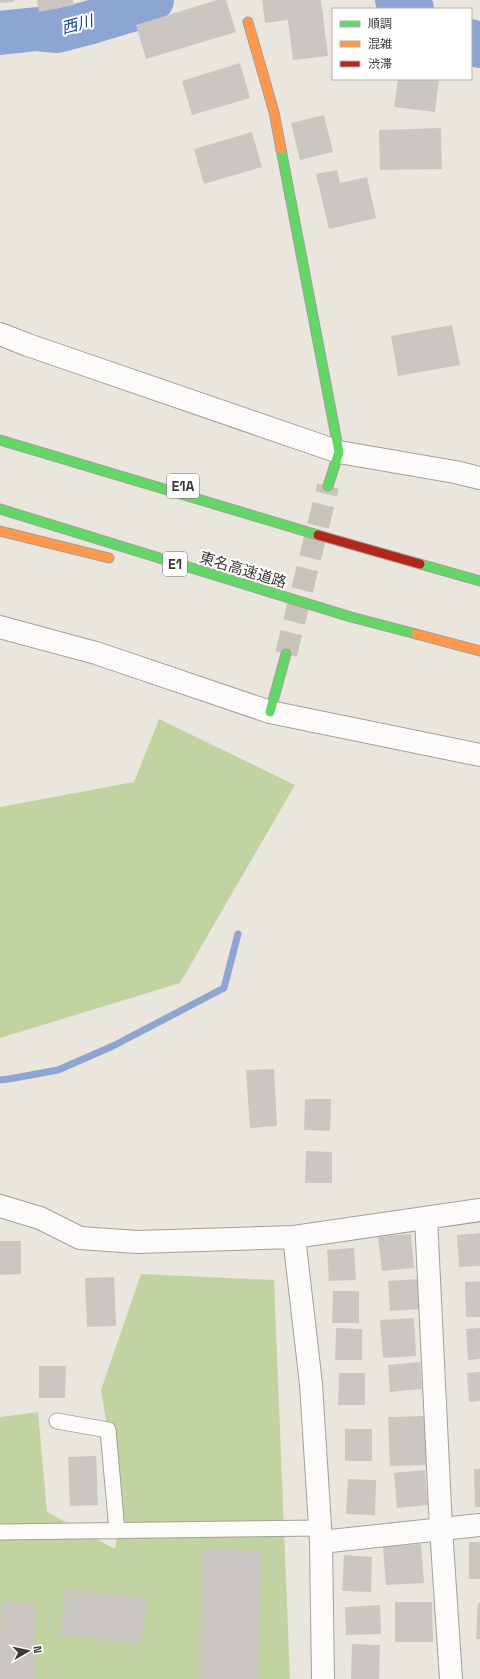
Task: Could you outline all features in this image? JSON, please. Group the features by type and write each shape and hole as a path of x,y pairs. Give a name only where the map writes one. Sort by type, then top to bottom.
{"main road":[{"path":"248,22 274,112 339,452 328,486"},
{"path":"0,440 366,549 480,581"},
{"name":"E1A","path":"150,475 366,549"},
{"name":"東名高速道路","path":"0,509 351,617 480,651"},
{"path":"0,531 114,559"},
{"path":"191,578 351,617"},
{"path":"270,712 286,654"}],"street":[{"path":"0,334 339,452 455,472 480,478"},
{"path":"0,627 96,653 270,712 480,755"},
{"path":"0,1206 40,1218 80,1238 137,1242 294,1237 480,1210"},
{"path":"426,1218 441,1528 451,1679"},
{"path":"294,1237 311,1384 320,1535 323,1679"},
{"path":"320,1535 480,1525"}],"lane":[{"path":"57,1420 108,1430 118,1531"},
{"path":"0,1532 118,1531 320,1535"}],"green space":[{"path":"159,719 295,785 180,983 0,1038 0,807 134,782"},
{"path":"141,1274 274,1280 290,1679 0,1679 0,1417 38,1412 47,1512 115,1549 121,1512 101,1390"}],"building":[{"path":"0,0 14,0 14,2 0,3"},
{"path":"37,0 73,0 74,5 39,12"},
{"path":"217,0 226,0 236,32 146,59 136,25"},
{"path":"262,0 321,0 328,56 293,60 288,20 265,23"},
{"path":"240,63 250,98 192,115 182,81"},
{"path":"398,80 439,80 435,112 394,107"},
{"path":"324,115 333,152 300,160 291,123"},
{"path":"441,128 442,169 380,170 379,130"},
{"path":"252,132 262,167 204,184 194,149"},
{"path":"337,170 340,183 367,177 376,218 329,229 316,174"},
{"path":"452,325 460,365 398,376 391,336"},
{"path":"274,1069 277,1126 250,1128 246,1070"},
{"path":"305,1099 331,1099 330,1131 304,1130"},
{"path":"306,1151 332,1152 332,1183 305,1183"},
{"path":"480,1233 480,1266 459,1267 457,1235"},
{"path":"411,1234 414,1268 382,1271 378,1237"},
{"path":"0,1241 21,1241 21,1274 0,1275"},
{"path":"354,1248 356,1280 329,1281 327,1250"},
{"path":"114,1277 116,1326 87,1327 85,1278"},
{"path":"419,1279 421,1309 390,1311 388,1281"},
{"path":"480,1281 480,1317 466,1317 465,1282"},
{"path":"333,1291 359,1291 359,1323 332,1323"},
{"path":"414,1318 416,1356 383,1358 380,1320"},
{"path":"336,1328 362,1329 362,1360 335,1360"},
{"path":"480,1328 480,1359 468,1360 466,1329"},
{"path":"420,1362 422,1389 390,1392 388,1365"},
{"path":"39,1366 66,1366 65,1398 39,1398"},
{"path":"480,1372 480,1401 469,1402 467,1373"},
{"path":"339,1373 365,1373 365,1405 338,1405"},
{"path":"428,1416 430,1465 390,1466 388,1417"},
{"path":"345,1429 372,1429 372,1461 345,1461"},
{"path":"96,1456 98,1505 70,1506 68,1457"},
{"path":"474,1469 480,1469 480,1507 475,1507"},
{"path":"425,1470 428,1505 397,1508 394,1473"},
{"path":"348,1479 376,1480 375,1515 346,1514"},
{"path":"469,1542 480,1542 480,1579 469,1579"},
{"path":"421,1544 424,1583 386,1585 383,1547"},
{"path":"202,1549 262,1551 258,1679 199,1679"},
{"path":"344,1555 372,1557 371,1592 342,1591"},
{"path":"65,1589 147,1599 141,1645 60,1635"},
{"path":"3,1601 36,1604 35,1679 0,1679 0,1626"},
{"path":"395,1602 432,1602 433,1642 395,1642"},
{"path":"478,1603 480,1603 480,1639 476,1639"},
{"path":"380,1605 381,1634 346,1635 345,1607"},
{"path":"352,1644 380,1645 379,1679 351,1679"}],"waterway":[{"name":"西川","path":"0,33 37,29 57,31 138,8 152,0"},
{"name":"西川","path":"397,0 410,8"},
{"name":"西川","path":"472,42 480,46"},
{"path":"0,1080 58,1070 113,1046 224,988 238,934"}],"tunnel":[{"path":"286,654 328,486"}],"traffic: fast":[{"path":"281,149 339,452 328,486"},
{"path":"0,440 318,535"},
{"path":"0,509 351,617 416,634"},
{"path":"420,564 480,581"},
{"path":"270,712 286,654"}],"traffic: slow":[{"path":"248,22 274,112 281,149"},
{"path":"0,531 109,558"},
{"path":"416,634 480,651"}],"traffic: jam":[{"path":"318,535 420,564"}]}
